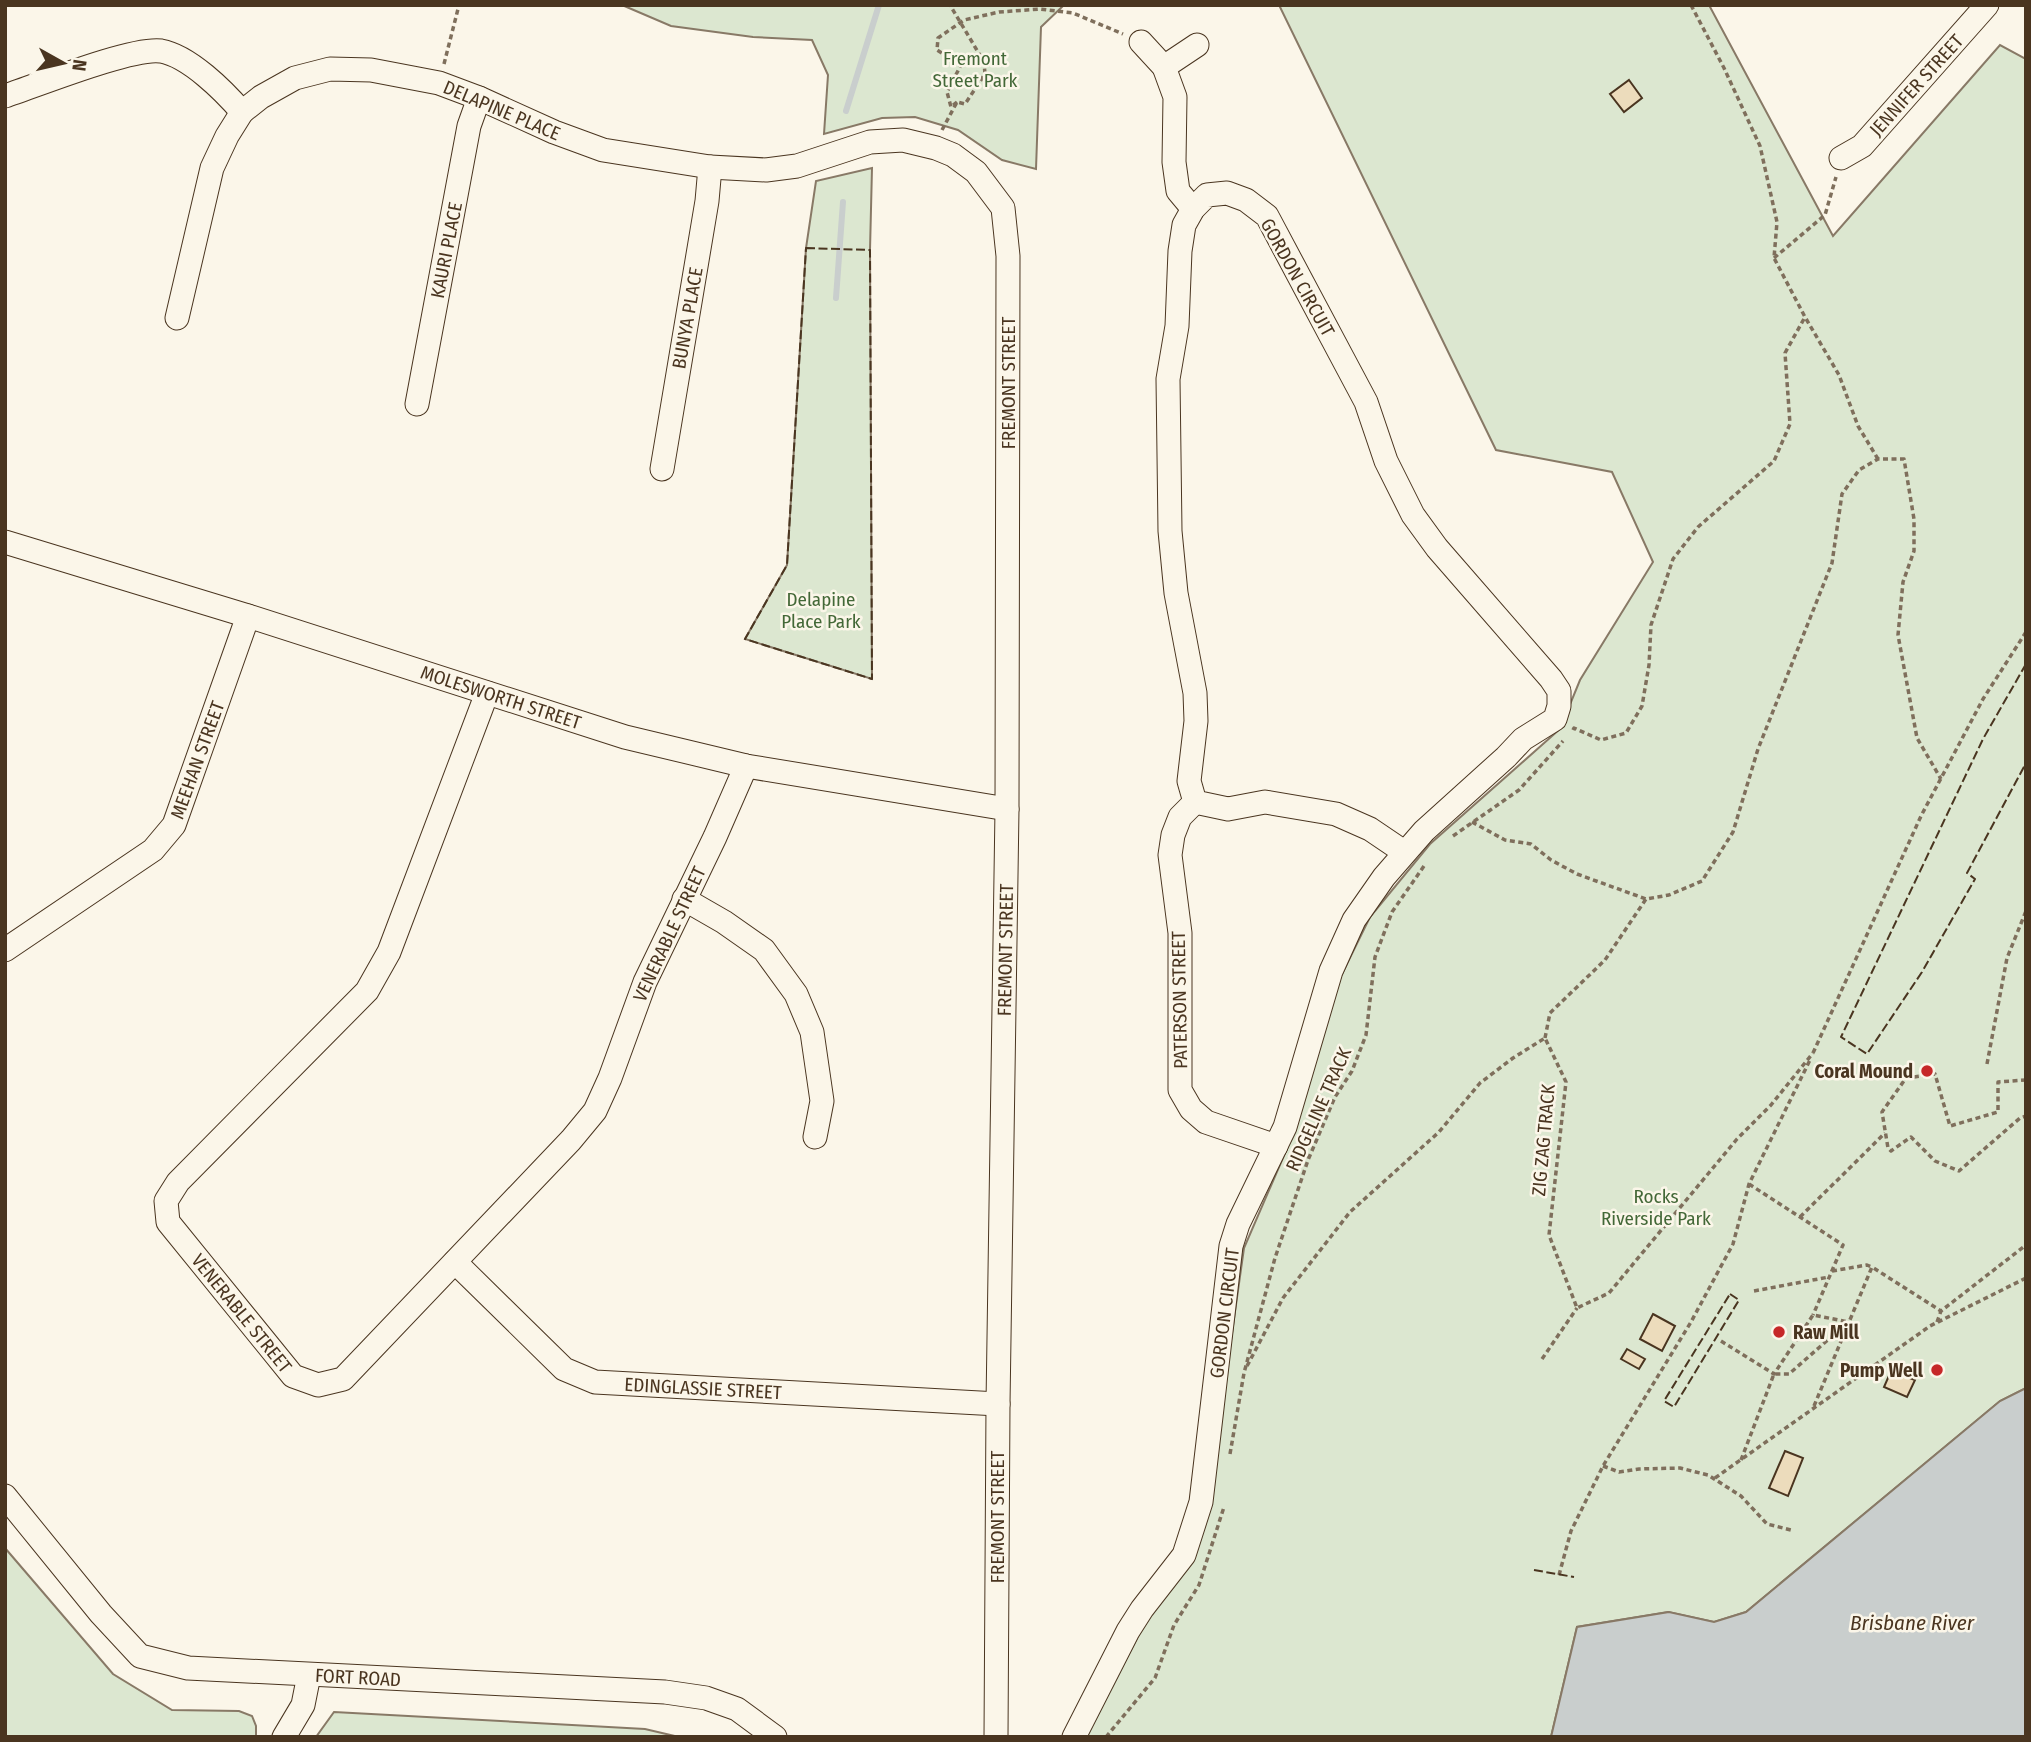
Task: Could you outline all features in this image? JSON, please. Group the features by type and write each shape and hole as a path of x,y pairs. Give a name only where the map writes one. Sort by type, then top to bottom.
{"street":[{"name":"JENNIFER STREET","path":"1840,158 1862,146 1987,5"},
{"path":"1141,42 1164,67 1175,97 1174,162 1178,191 1193,209 1184,225 1180,251 1177,326 1168,379 1170,531 1176,593 1195,694 1196,721 1189,782 1195,802 1228,809 1265,802 1336,814 1370,829 1405,852"},
{"path":"1164,67 1197,45"},
{"path":"5,96 135,53 162,51 193,66 221,88 242,112"},
{"name":"DELAPINE PLACE","path":"177,318 212,167 242,112 261,97 295,78 330,69 371,70 439,83 603,150 710,167 766,170 797,166 870,142 903,140 953,155 976,172"},
{"name":"KAURI PLACE","path":"417,404 469,126 479,98"},
{"name":"BUNYA PLACE","path":"662,469 707,201 710,167"},
{"name":"FREMONT STREET","path":"976,172 1003,208 1008,256 1007,810 996,1737"},
{"name":"GORDON CIRCUIT","path":"1074,1737 1128,1631 1184,1555 1193,1532 1201,1502 1231,1246 1238,1224 1276,1146 1292,1104 1331,971 1354,920 1384,877 1424,831 1523,739 1555,719 1559,706 1559,691 1437,548 1413,515 1386,461 1366,402 1267,216 1246,200 1227,193 1207,195 1193,209"},
{"name":"MOLESWORTH STREET","path":"6,545 248,616 625,737 746,766 1007,810"},
{"name":"MEEHAN STREET","path":"5,950 153,850 174,825 248,616"},
{"name":"VENERABLE STREET","path":"487,693 388,952 367,991 178,1182 166,1201 168,1222 293,1376 318,1385 343,1379 572,1140 595,1111 645,982 746,766"},
{"name":"PATERSON STREET","path":"1195,802 1180,817 1173,835 1170,855 1180,933 1180,1090 1191,1109 1206,1122 1276,1146"},
{"path":"684,899 724,922 764,950 796,994 812,1032 822,1101 815,1137"},
{"name":"EDINGLASSIE STREET","path":"456,1262 564,1369 595,1382 998,1404"},
{"name":"FORT ROAD","path":"5,1496 101,1614 140,1656 188,1668 665,1692 706,1698 737,1709 775,1737"},
{"path":"284,1737 303,1705 309,1675"}],"path":[{"path":"439,83 459,5"},
{"path":"950,5 966,35 977,47 984,62 985,74 965,104 957,102"},
{"path":"1690,5 1724,68 1760,146 1777,222 1774,258 1839,375 1858,426 1878,459"},
{"path":"957,102 951,107 947,92 961,65 936,50 938,38 959,23 999,12 1040,9 1073,13 1141,42"},
{"path":"936,148 945,122 957,102"},
{"path":"1774,258 1825,215 1840,158"},
{"path":"1450,838 1519,790 1574,728 1601,740 1626,733 1642,706 1649,665 1651,625 1673,559 1698,527 1774,461 1790,424 1785,353 1805,317"},
{"path":"1472,822 1505,840 1531,844 1551,860 1577,874 1646,899 1669,895 1702,881 1733,832 1758,749 1832,563 1842,495 1859,470 1878,459 1904,459 1914,519 1913,551 1903,582 1898,635 1917,738 1941,779"},
{"path":"1559,1575 1572,1531 1603,1466 1691,1322 1733,1244 1749,1184 1813,1053 1921,816 1983,699 2026,632"},
{"name":"RIDGELINE TRACK","path":"1229,1464 1244,1373 1275,1258 1308,1160 1335,1097 1352,1071 1366,1035 1375,957 1392,912 1430,858"},
{"path":"1244,1373 1283,1298 1350,1212 1438,1132 1480,1083 1545,1038 1550,1013 1605,960 1646,899"},
{"path":"1987,1065 2007,958 2026,911"},
{"name":"ZIG ZAG TRACK","path":"1545,1038 1566,1082 1549,1235 1577,1308"},
{"path":"1542,1359 1577,1308 1609,1293 1737,1139 1771,1105 1813,1053"},
{"path":"2026,1080 1998,1082 1998,1112 1950,1126 1935,1074 1906,1078 1882,1112 1891,1151 1911,1137 1935,1161 1959,1171 2020,1118 2026,1116"},
{"path":"1800,1217 1885,1133"},
{"path":"1741,1461 1774,1374 1813,1315 1843,1245 1749,1184"},
{"path":"1937,1322 1941,1311 2026,1245"},
{"path":"1832,1271 1867,1265 1941,1311"},
{"path":"1814,1407 1872,1267"},
{"path":"1754,1292 1829,1277"},
{"path":"1715,1478 1937,1322 2026,1278"},
{"path":"1813,1315 1849,1322"},
{"path":"1721,1341 1774,1374 1789,1374 1849,1322"},
{"path":"1603,1466 1619,1472 1680,1468 1715,1478 1741,1496 1767,1524 1791,1530"},
{"path":"1106,1737 1155,1678 1174,1625 1199,1586 1223,1515 1224,1502"}],"green space":[{"name":"Fremont Street Park","path":"622,5 1064,5 1041,27 1036,169 1002,160 958,130 915,117 882,118 824,134 828,75 812,40 753,37 671,26"},
{"name":"Rocks Riverside Park","path":"1279,5 1709,5 1833,236 2000,45 2026,59 2026,1388 2000,1401 1746,1612 1714,1622 1668,1612 1577,1627 1551,1737 1085,1737 1208,1503 1244,1248 1286,1151 1341,976 1370,917 1430,844 1560,729 1580,680 1653,562 1612,472 1496,450"},
{"name":"Delapine Place Park","path":"872,168 872,679 745,639 787,565 806,248 816,181"},
{"path":"5,1548 113,1674 172,1710 239,1711 252,1716 256,1737 5,1737"},
{"path":"334,1712 645,1729 679,1737 316,1737"}],"water":[{"name":"Brisbane River","path":"2026,1388 2026,1737 1551,1737 1577,1627 1669,1612 1714,1622 1746,1612 2000,1401"}],"building":[{"path":"1629,80 1642,98 1624,112 1610,94"},
{"path":"1653,1314 1675,1326 1662,1351 1640,1339"},
{"path":"1627,1349 1645,1359 1639,1369 1621,1359"},
{"path":"1891,1371 1915,1380 1907,1397 1884,1387"},
{"path":"1785,1451 1803,1458 1788,1496 1769,1488"}],"waterway":[{"path":"846,111 879,5"},
{"path":"836,298 843,202"}],"fence":[{"path":"806,248 870,250 872,679 745,639 787,565 806,248"},
{"path":"2026,664 1983,739 1841,1037 1867,1054 1922,972 1975,879 1967,873 2026,763"},
{"path":"1730,1294 1739,1300 1674,1407 1664,1401 1730,1294"},
{"path":"1534,1570 1574,1577"}],"place":[{"name":"Coral Mound","path":"1927,1071"},
{"name":"Raw Mill","path":"1779,1332"},
{"name":"Pump Well","path":"1937,1370"}]}
